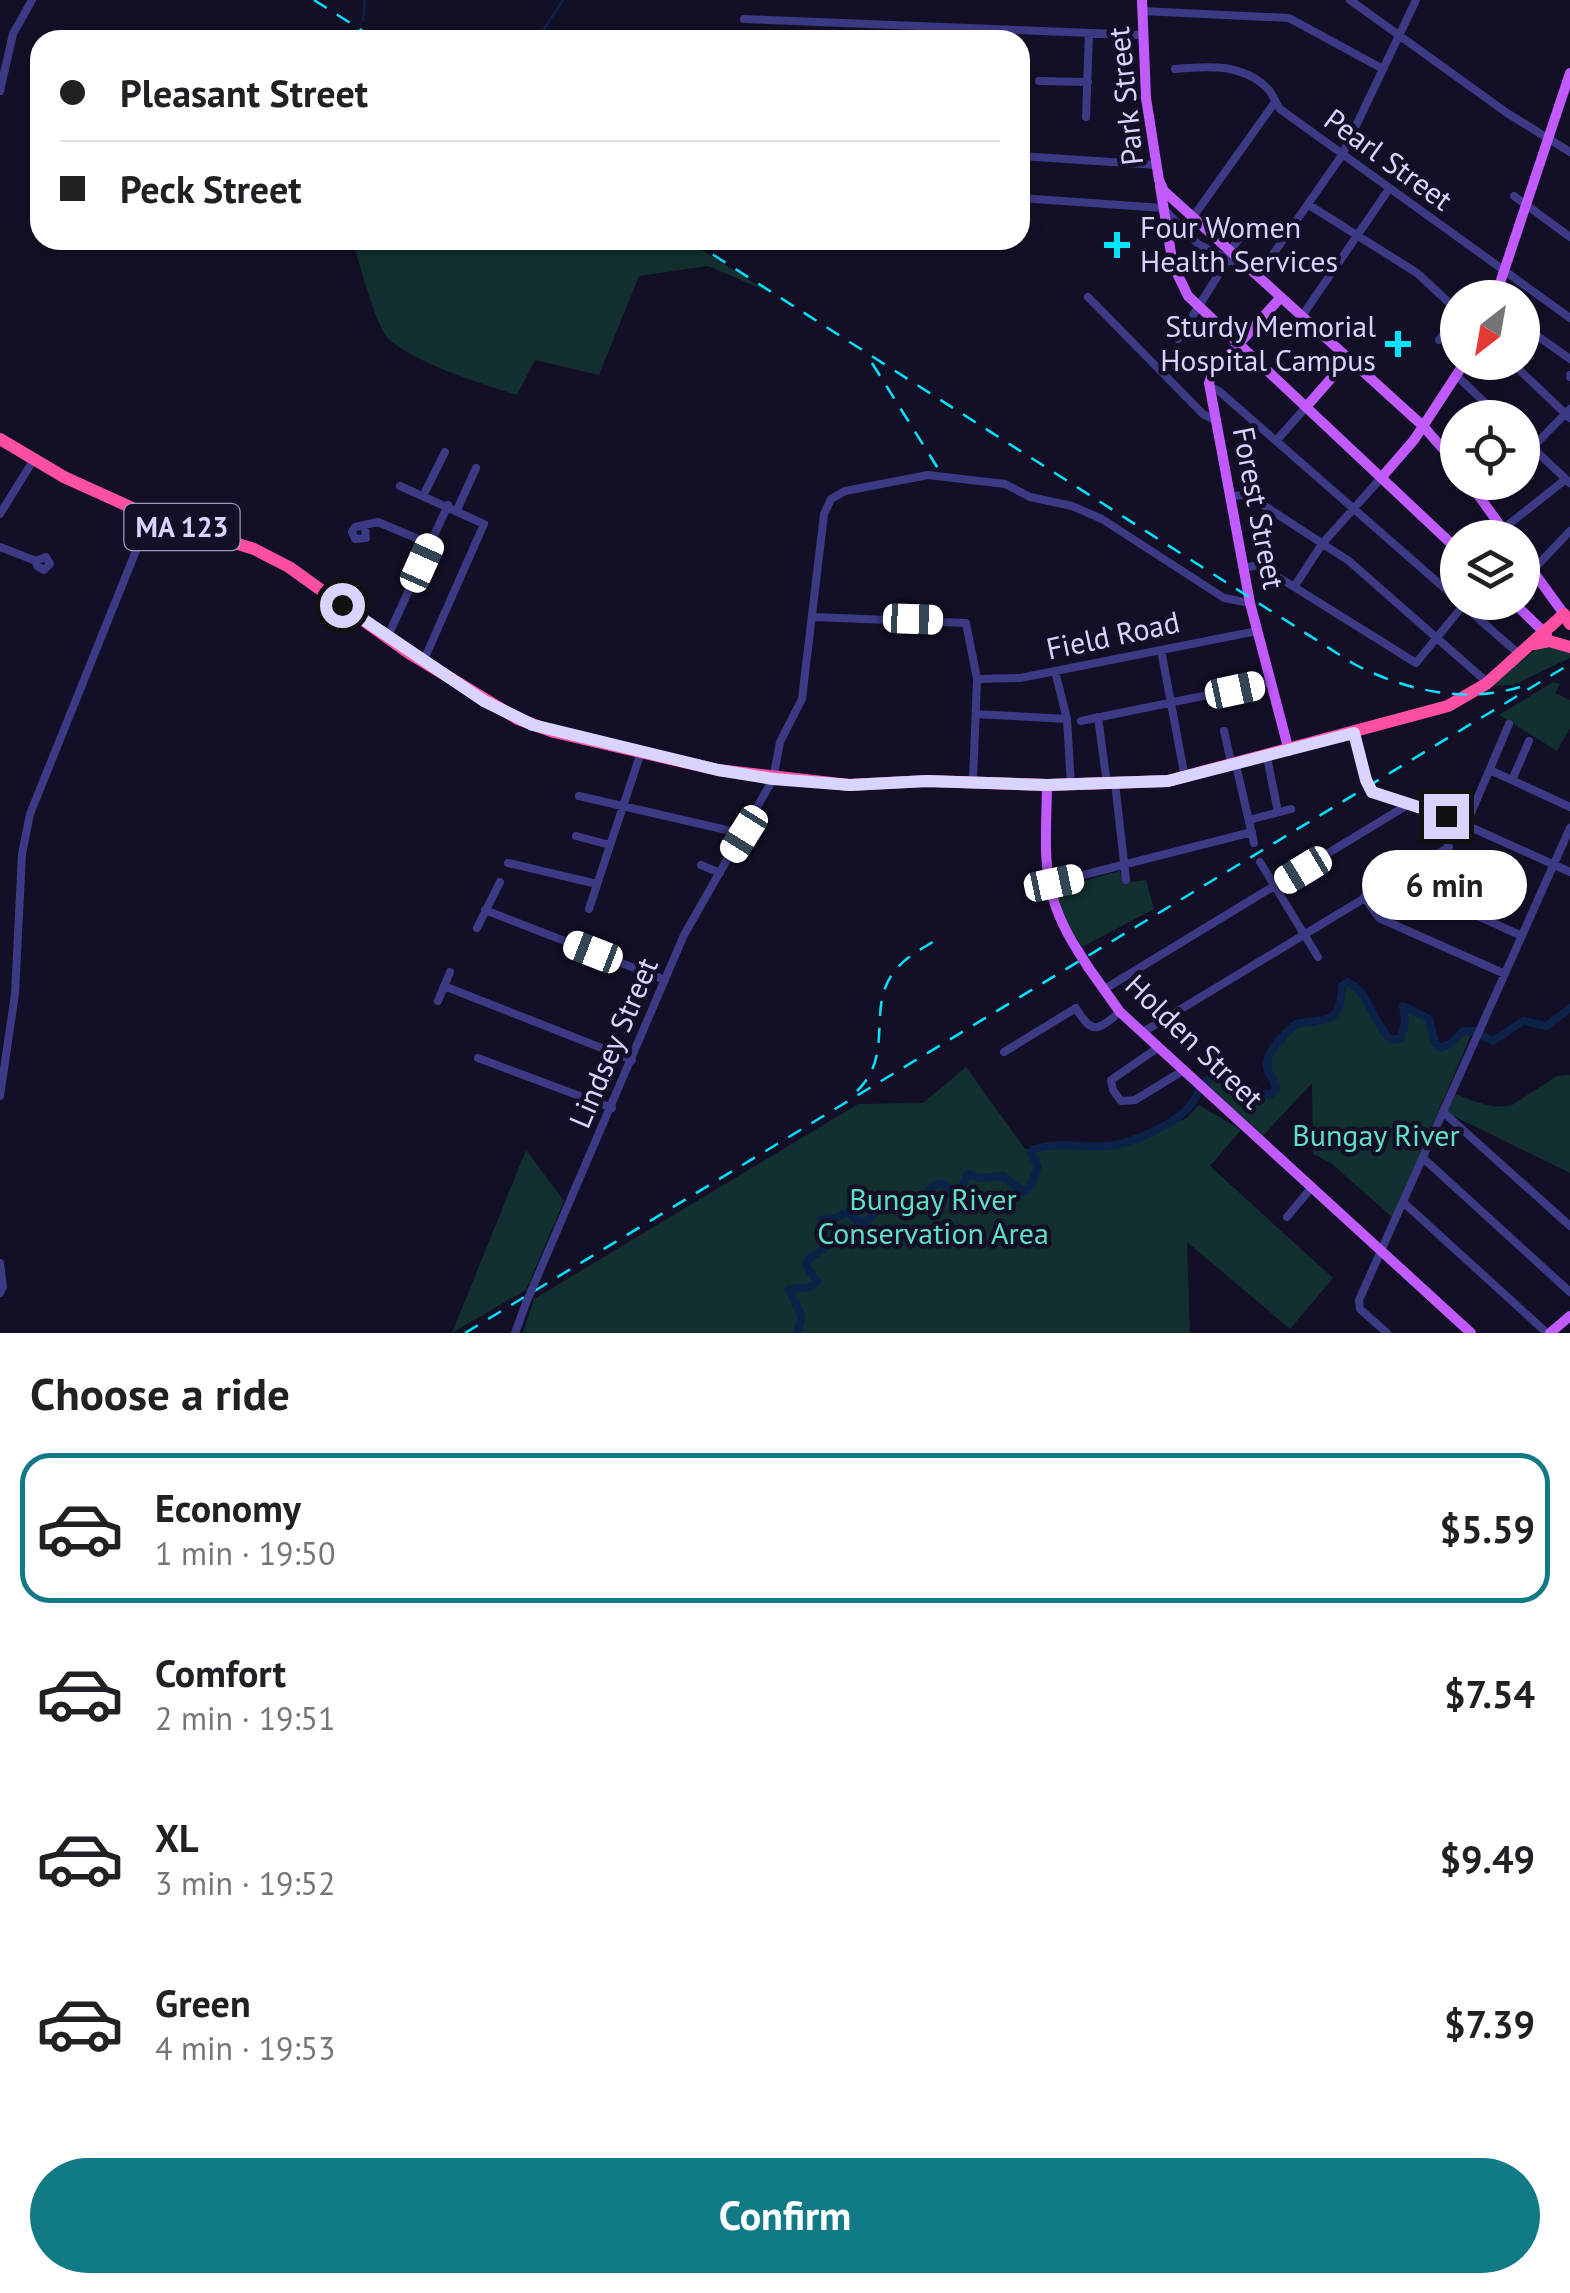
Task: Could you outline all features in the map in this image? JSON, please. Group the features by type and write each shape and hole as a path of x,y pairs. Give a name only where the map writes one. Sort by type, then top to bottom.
{"highway":[{"name":"MA 123","path":"0,439 150,516 254,550 289,567 423,662 518,719 554,732 773,779 850,785 1071,785 1185,778 1445,708 1488,682 1568,615"},
{"path":"1524,651 1544,641 1567,646"}],"main road":[{"name":"Park Street","path":"1142,5 1146,98 1166,204 1193,217 1228,256 1281,297 1440,446"},
{"path":"1501,280 1570,73"},
{"path":"1166,204 1175,274 1198,307 1440,533"},
{"path":"1209,386 1210,378 1281,297"},
{"path":"1306,408 1349,358"},
{"path":"1381,478 1453,380"},
{"name":"Forest Street","path":"1209,386 1242,568 1290,751"},
{"path":"1482,500 1496,520"},
{"path":"1540,579 1568,615"},
{"path":"1532,620 1567,646"},
{"path":"1047,785 1048,884"},
{"name":"Holden Street","path":"1048,884 1061,923 1120,1012 1472,1333"},
{"path":"1548,1333 1569,1318"}],"street":[{"path":"0,91 13,34 32,0"},
{"path":"1254,273 1309,205 1342,156 1416,0"},
{"path":"1356,2 1399,36 1570,152"},
{"path":"1142,5 1289,18 1383,69"},
{"path":"744,19 1016,30"},
{"path":"1030,31 1142,35"},
{"path":"1088,117 1090,33"},
{"name":"Pearl Street","path":"1174,69 1232,69 1261,83 1275,102 1342,156 1570,318"},
{"path":"1039,81 1088,82"},
{"path":"1193,217 1275,102"},
{"path":"1030,157 1157,165"},
{"path":"1302,316 1389,189"},
{"path":"1514,196 1570,236"},
{"path":"1030,198 1166,204"},
{"name":"Park Street","path":"1166,204 1191,238 1228,256"},
{"path":"1309,205 1418,274 1440,295"},
{"path":"1178,340 1245,231"},
{"path":"1088,298 1203,414 1216,421"},
{"path":"1540,338 1570,359"},
{"path":"1461,380 1482,400"},
{"path":"1531,380 1568,413 1540,439"},
{"path":"1209,386 1440,584"},
{"path":"1276,440 1306,408"},
{"path":"424,494 445,452"},
{"path":"1522,520 1568,481 1540,455"},
{"path":"0,514 34,459"},
{"path":"387,638 430,544 476,468"},
{"name":"Lindsey Street","path":"516,1333 684,935 773,779 780,742 802,699 825,511 830,501 840,492 932,476 1002,483 1030,497 1072,506 1102,519 1224,598 1250,603"},
{"path":"1294,587 1322,544 1381,478"},
{"path":"400,486 484,524 423,662"},
{"path":"1229,496 1248,494 1351,563 1488,682"},
{"path":"0,1096 15,994 22,854 30,814 150,516"},
{"path":"365,527 378,522 430,544"},
{"path":"1540,563 1570,531"},
{"path":"0,546 36,561"},
{"path":"1242,568 1258,565 1416,664 1450,620"},
{"path":"813,617 962,621 968,627 977,679 973,782"},
{"path":"1484,620 1524,651"},
{"name":"Field Road","path":"977,679 1013,679 1257,631"},
{"path":"1161,650 1185,778"},
{"path":"1055,671 1067,719 1071,785"},
{"path":"1082,721 1271,682"},
{"path":"976,714 1067,719"},
{"path":"1098,717 1126,880"},
{"path":"1466,824 1509,724"},
{"path":"1224,732 1254,843"},
{"path":"1354,733 1372,790 1466,824 1570,872"},
{"path":"1512,780 1529,740"},
{"path":"589,909 640,752"},
{"path":"1267,756 1278,812"},
{"path":"1490,770 1570,806"},
{"path":"579,796 744,834"},
{"path":"1103,990 1409,804"},
{"path":"1249,820 1291,808"},
{"path":"1143,1032 1449,847 1440,827 1440,814"},
{"path":"1386,1333 1358,1304 1570,828"},
{"path":"1048,884 1252,832"},
{"path":"576,836 610,845"},
{"path":"508,862 597,884"},
{"path":"1260,862 1318,956"},
{"path":"701,864 720,873"},
{"path":"1416,866 1436,897 1522,936"},
{"path":"1429,889 1465,867"},
{"path":"476,928 500,882"},
{"path":"1364,897 1379,918 1506,974"},
{"path":"485,910 665,980"},
{"path":"438,1001 450,972"},
{"path":"444,986 632,1060"},
{"path":"1004,1052 1076,1008 1084,1022 1094,1028 1100,1028 1120,1012"},
{"path":"1159,1047 1111,1080 1112,1090 1121,1101 1135,1100 1184,1070"},
{"path":"478,1058 612,1108"},
{"path":"1444,1112 1570,1226"},
{"path":"1423,1158 1570,1292"},
{"path":"1287,1217 1312,1187"},
{"path":"1403,1202 1548,1333"},
{"path":"0,1263 4,1287 0,1292"}],"green space":[{"path":"355,250 702,250 767,291 708,266 639,276 599,375 535,360 517,395 467,379 397,346 382,330"},
{"path":"1541,645 1570,652 1570,658 1513,685 1491,686"},
{"path":"1553,682 1560,684 1555,693 1570,700 1570,728 1557,751 1499,715"},
{"path":"1120,871 1123,883 1146,880 1154,909 1082,947 1066,921 1054,889"},
{"path":"1347,982 1360,993 1391,1040 1401,1038 1403,1006 1429,1019 1435,1042 1441,1047 1463,1031 1473,1030 1393,1218 1331,1163 1313,1154 1312,1083 1262,1137 1205,1083 1217,1068 1237,1086 1271,1095 1276,1089 1267,1063 1273,1047 1283,1043 1296,1024 1315,1026 1334,1015 1342,986"},
{"name":"Bungay River Conservation Area","path":"966,1067 1025,1149 1099,1149 1185,1119 1199,1105 1241,1130 1210,1166 1333,1278 1290,1329 1187,1242 1190,1333 523,1333 534,1299 858,1104 923,1103"},
{"path":"1570,1075 1570,1173 1447,1113 1456,1094 1484,1104 1512,1105 1557,1076"},
{"path":"526,1150 564,1201 526,1290 452,1333"}],"waterway":[{"path":"363,21 365,0"},
{"path":"544,30 563,0"},
{"name":"Bungay River","path":"1205,1083 1217,1068 1237,1086 1271,1095 1276,1089 1267,1066 1273,1048 1296,1024 1334,1015 1342,986 1347,982 1361,993 1391,1040 1401,1038 1403,1006 1429,1019 1435,1043 1441,1048 1463,1031 1474,1031"},
{"name":"Bungay River","path":"1481,1035 1493,1041 1523,1021 1547,1026 1570,1008"},
{"name":"Bungay River","path":"797,1333 802,1317 789,1289 808,1288 817,1281 806,1266 807,1260 825,1248 822,1220 849,1211 856,1220 866,1222 883,1205 923,1206 934,1198 930,1189 936,1184 958,1194 968,1174 980,1178 1003,1176 1023,1192 1030,1187 1038,1166 1031,1154 1033,1149 1130,1141 1173,1120 1185,1111 1198,1091"}],"railway":[{"path":"314,0 361,30"},
{"path":"706,250 1354,664 1393,681 1435,692 1477,694 1520,687"},
{"path":"872,363 939,470"},
{"path":"465,1333 1570,664"},
{"path":"857,1091 875,1061 882,997 888,982 902,963 937,939"}],"place":[{"name":"Four Women Health Services","path":"1117,245"},
{"name":"Sturdy Memorial Hospital Campus","path":"1398,344"}],"route":[{"path":"342,605 409,653 518,719 554,732 718,770 850,785 927,781 1047,785 1168,781 1354,733 1372,792 1446,816"}]}
